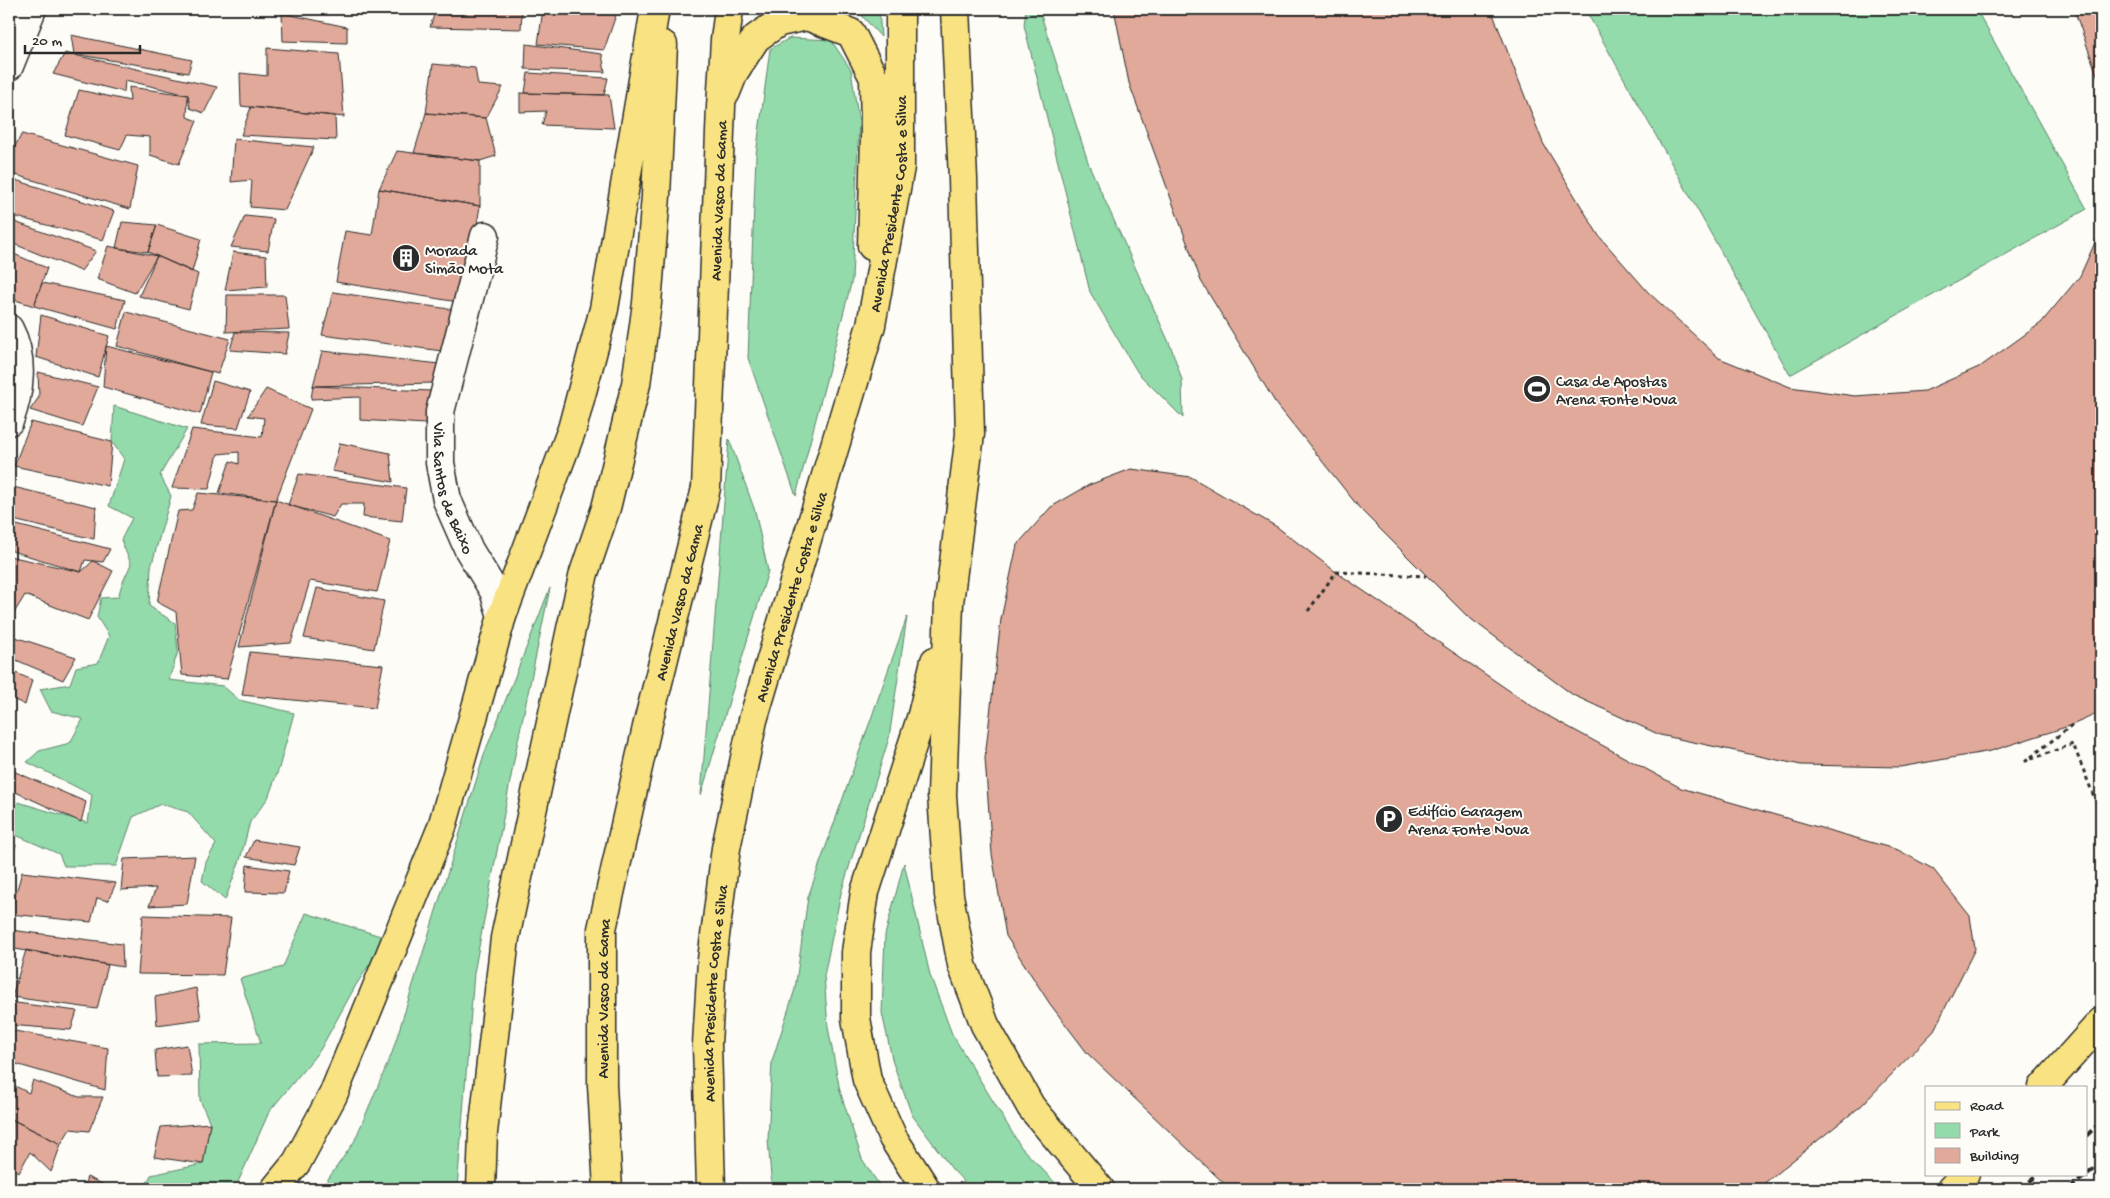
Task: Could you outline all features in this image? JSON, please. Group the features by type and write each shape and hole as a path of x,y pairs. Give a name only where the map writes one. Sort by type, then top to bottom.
{"main road":[{"path":"275,1189 297,1162 333,1095 442,827 502,616 572,429 604,309 655,9"},
{"path":"481,1189 483,1133 505,938 584,573 606,508 636,384 647,303 656,196 665,9"},
{"name":"Avenida Vasco da Gama","path":"608,1189 602,1085 602,929 647,727 706,488 721,107 729,9"},
{"name":"Avenida Presidente Costa e Silva","path":"711,1189 708,1044 712,960 726,848 753,720 871,325 900,167 900,9"},
{"path":"955,9 963,179 970,434 949,603 942,795 949,895 962,965 985,1025 1031,1107 1100,1189"},
{"path":"721,107 734,72 756,38 779,22 806,16 851,33 874,78 875,138 871,325"},
{"path":"926,1189 893,1138 867,1080 856,1018 856,952 865,892 922,715 949,603"},
{"path":"2044,1086 2101,1022"},
{"path":"1951,1189 1963,1176"}],"street":[{"path":"9,66 32,9"},
{"name":"Vila Santos de Baixo","path":"485,236 440,412 440,463 447,500 469,550 494,591 502,616"},
{"path":"9,329 14,338 20,368 14,408 9,421"}],"path":[{"path":"1308,611 1336,572 1426,576"},
{"path":"2072,725 2026,761 2073,744 2101,814"}],"green space":[{"path":"856,9 879,9 881,37"},
{"path":"1026,9 1039,9 1089,165 1171,347 1182,380 1183,418 1138,373 1090,292 1024,25"},
{"path":"1585,9 1976,9 2087,209 1790,375"},
{"path":"790,38 831,40 851,70 859,123 852,280 796,496 748,358 756,155 770,49"},
{"path":"114,406 187,429 160,475 171,496 151,567 149,606 175,623 178,651 169,680 223,686 239,700 294,713 279,768 268,798 250,822 240,860 225,900 202,881 206,862 216,844 188,812 161,804 133,817 116,866 64,866 59,854 9,832 9,823 18,802 88,823 92,795 27,762 39,751 70,743 83,719 51,711 40,689 70,684 76,667 98,663 109,636 97,617 101,598 118,597 131,564 121,540 132,518 109,506 124,459 112,442"},
{"path":"729,439 755,511 768,571 701,795"},
{"path":"550,588 516,750 474,973 457,1189 321,1189 354,1142 392,1053 485,752"},
{"path":"907,617 889,738 841,893 824,976 828,1027 840,1091 862,1159 882,1189 772,1189 768,1140 772,1061 795,989 808,897"},
{"path":"904,863 930,975 952,1034 1021,1147 1061,1189 971,1189 952,1169 912,1115 893,1063 882,1013 885,935"},
{"path":"306,913 387,938 356,985 320,1050 269,1112 235,1189 144,1189 151,1175 203,1164 210,1123 200,1100 199,1044 261,1043 240,979 283,967"}],"building":[{"path":"317,9 356,9 356,12"},
{"path":"436,9 522,9 521,29 430,27"},
{"path":"543,9 618,9 604,50 538,44"},
{"name":"Casa de Apostas Arena Fonte Nova","path":"1114,9 1491,9 1543,143 1599,236 1648,292 1719,358 1790,387 1855,396 1925,391 1981,366 2041,323 2080,276 2101,229 2101,712 2072,725 1991,751 1900,767 1801,765 1660,735 1573,695 1467,616 1361,510 1275,402 1201,281 1129,83"},
{"path":"2074,9 2101,9 2101,86"},
{"path":"282,13 347,27 347,43 283,41"},
{"path":"71,35 192,60 188,73 74,54"},
{"path":"526,44 602,54 605,72 525,69"},
{"path":"267,48 339,54 344,117 241,106 240,73 267,76"},
{"path":"65,53 217,87 204,113 190,108 188,95 125,80 124,92 53,74"},
{"path":"433,64 475,68 478,85 503,87 486,118 426,113"},
{"path":"528,73 608,78 604,95 525,93"},
{"path":"129,87 188,95 187,117 197,121 179,164 150,155 150,137 127,135 120,150 65,135 79,90 130,101"},
{"path":"520,93 609,95 614,128 542,125 546,111 520,112"},
{"path":"251,107 335,116 336,140 241,135"},
{"path":"426,113 486,118 496,156 480,161 414,153"},
{"path":"22,134 138,166 130,209 9,173 9,156"},
{"path":"234,139 314,147 285,210 250,207 252,180 231,182"},
{"path":"397,151 480,161 480,206 379,189"},
{"path":"9,178 114,211 103,240 9,215"},
{"name":"Morada Simão Mota","path":"379,189 480,206 464,303 336,282 345,231 372,235"},
{"path":"245,216 274,219 268,251 231,247"},
{"path":"9,220 96,251 81,271 9,242"},
{"path":"122,222 157,225 148,252 116,248"},
{"path":"157,225 201,239 192,272 148,252"},
{"path":"108,246 157,256 135,293 97,279"},
{"path":"9,252 47,268 34,306 9,298 12,287 9,286"},
{"path":"233,252 266,256 267,287 225,290"},
{"path":"157,256 198,274 189,309 139,296"},
{"path":"42,283 125,300 117,329 34,306"},
{"path":"333,292 456,310 442,351 322,335"},
{"path":"227,295 285,295 289,329 226,332"},
{"path":"126,312 230,339 218,374 117,346"},
{"path":"41,315 109,336 98,377 36,357"},
{"path":"235,332 289,333 285,354 230,350"},
{"path":"106,346 211,372 200,414 103,387"},
{"path":"322,351 440,364 434,383 313,386"},
{"path":"38,372 98,387 82,426 30,410 39,397"},
{"path":"213,381 250,392 238,428 201,425"},
{"path":"313,386 431,391 425,424 360,420 360,397 311,399"},
{"path":"266,389 311,409 276,500 219,493 230,461 239,464 239,452 218,454 209,489 172,488 192,429 262,437 264,418 248,416"},
{"path":"31,422 112,442 108,486 14,466"},
{"path":"340,443 390,453 393,482 332,471"},
{"name":"Edifício Garagem Arena Fonte Nova","path":"1131,469 1191,477 1277,527 1336,572 1539,711 1681,788 1898,850 1933,869 1970,916 1975,949 1933,1032 1861,1106 1757,1189 1230,1189 1088,1054 1050,1004 1006,936 992,854 985,758 1001,619 1017,545 1051,507 1089,485"},
{"path":"299,474 406,488 402,521 363,517 364,504 341,504 333,517 288,505"},
{"path":"9,486 96,507 94,539 9,519"},
{"path":"198,493 276,500 227,679 182,675 176,612 157,602 178,511 192,510"},
{"path":"276,500 390,541 377,592 310,581 291,643 239,647"},
{"path":"9,523 110,549 103,562 85,560 81,572 9,550"},
{"path":"9,556 81,572 93,561 113,571 88,620 25,595 14,613 9,611"},
{"path":"317,588 384,601 374,649 304,638"},
{"path":"9,635 76,657 63,680 9,657"},
{"path":"250,652 383,665 375,708 242,695"},
{"path":"9,670 32,680 25,705 9,697"},
{"path":"13,771 86,802 81,822 9,789 9,777"},
{"path":"254,840 300,847 294,865 246,857"},
{"path":"9,841 16,845 9,862"},
{"path":"195,856 187,904 149,906 156,888 121,890 124,859"},
{"path":"247,865 289,871 284,893 245,892"},
{"path":"22,872 116,883 108,901 97,898 91,922 10,914"},
{"path":"143,915 231,918 223,975 138,974"},
{"path":"10,930 122,944 123,967 9,948"},
{"path":"26,950 108,965 97,1009 12,997"},
{"path":"196,988 201,1019 157,1025 155,997"},
{"path":"9,1002 77,1011 71,1030 9,1025"},
{"path":"9,1030 108,1048 105,1090 9,1062"},
{"path":"187,1045 192,1076 157,1077 155,1050"},
{"path":"33,1080 79,1097 103,1097 89,1131 70,1129 61,1144 9,1118 9,1083 29,1093"},
{"path":"9,1118 61,1144 51,1172 30,1152 19,1172 9,1166"},
{"path":"210,1123 203,1164 154,1157 161,1127"},
{"path":"87,1177 113,1189 83,1189"}],"railway":[{"path":"2088,1134 2101,1122"},
{"path":"2088,1174 2101,1163"},
{"path":"2020,1189 2036,1176"},
{"path":"2069,1189 2085,1176"}],"place":[{"name":"Morada Simão Mota","path":"406,258"},
{"name":"Casa de Apostas Arena Fonte Nova","path":"1537,389"},
{"name":"Edifício Garagem Arena Fonte Nova","path":"1389,819"}]}
